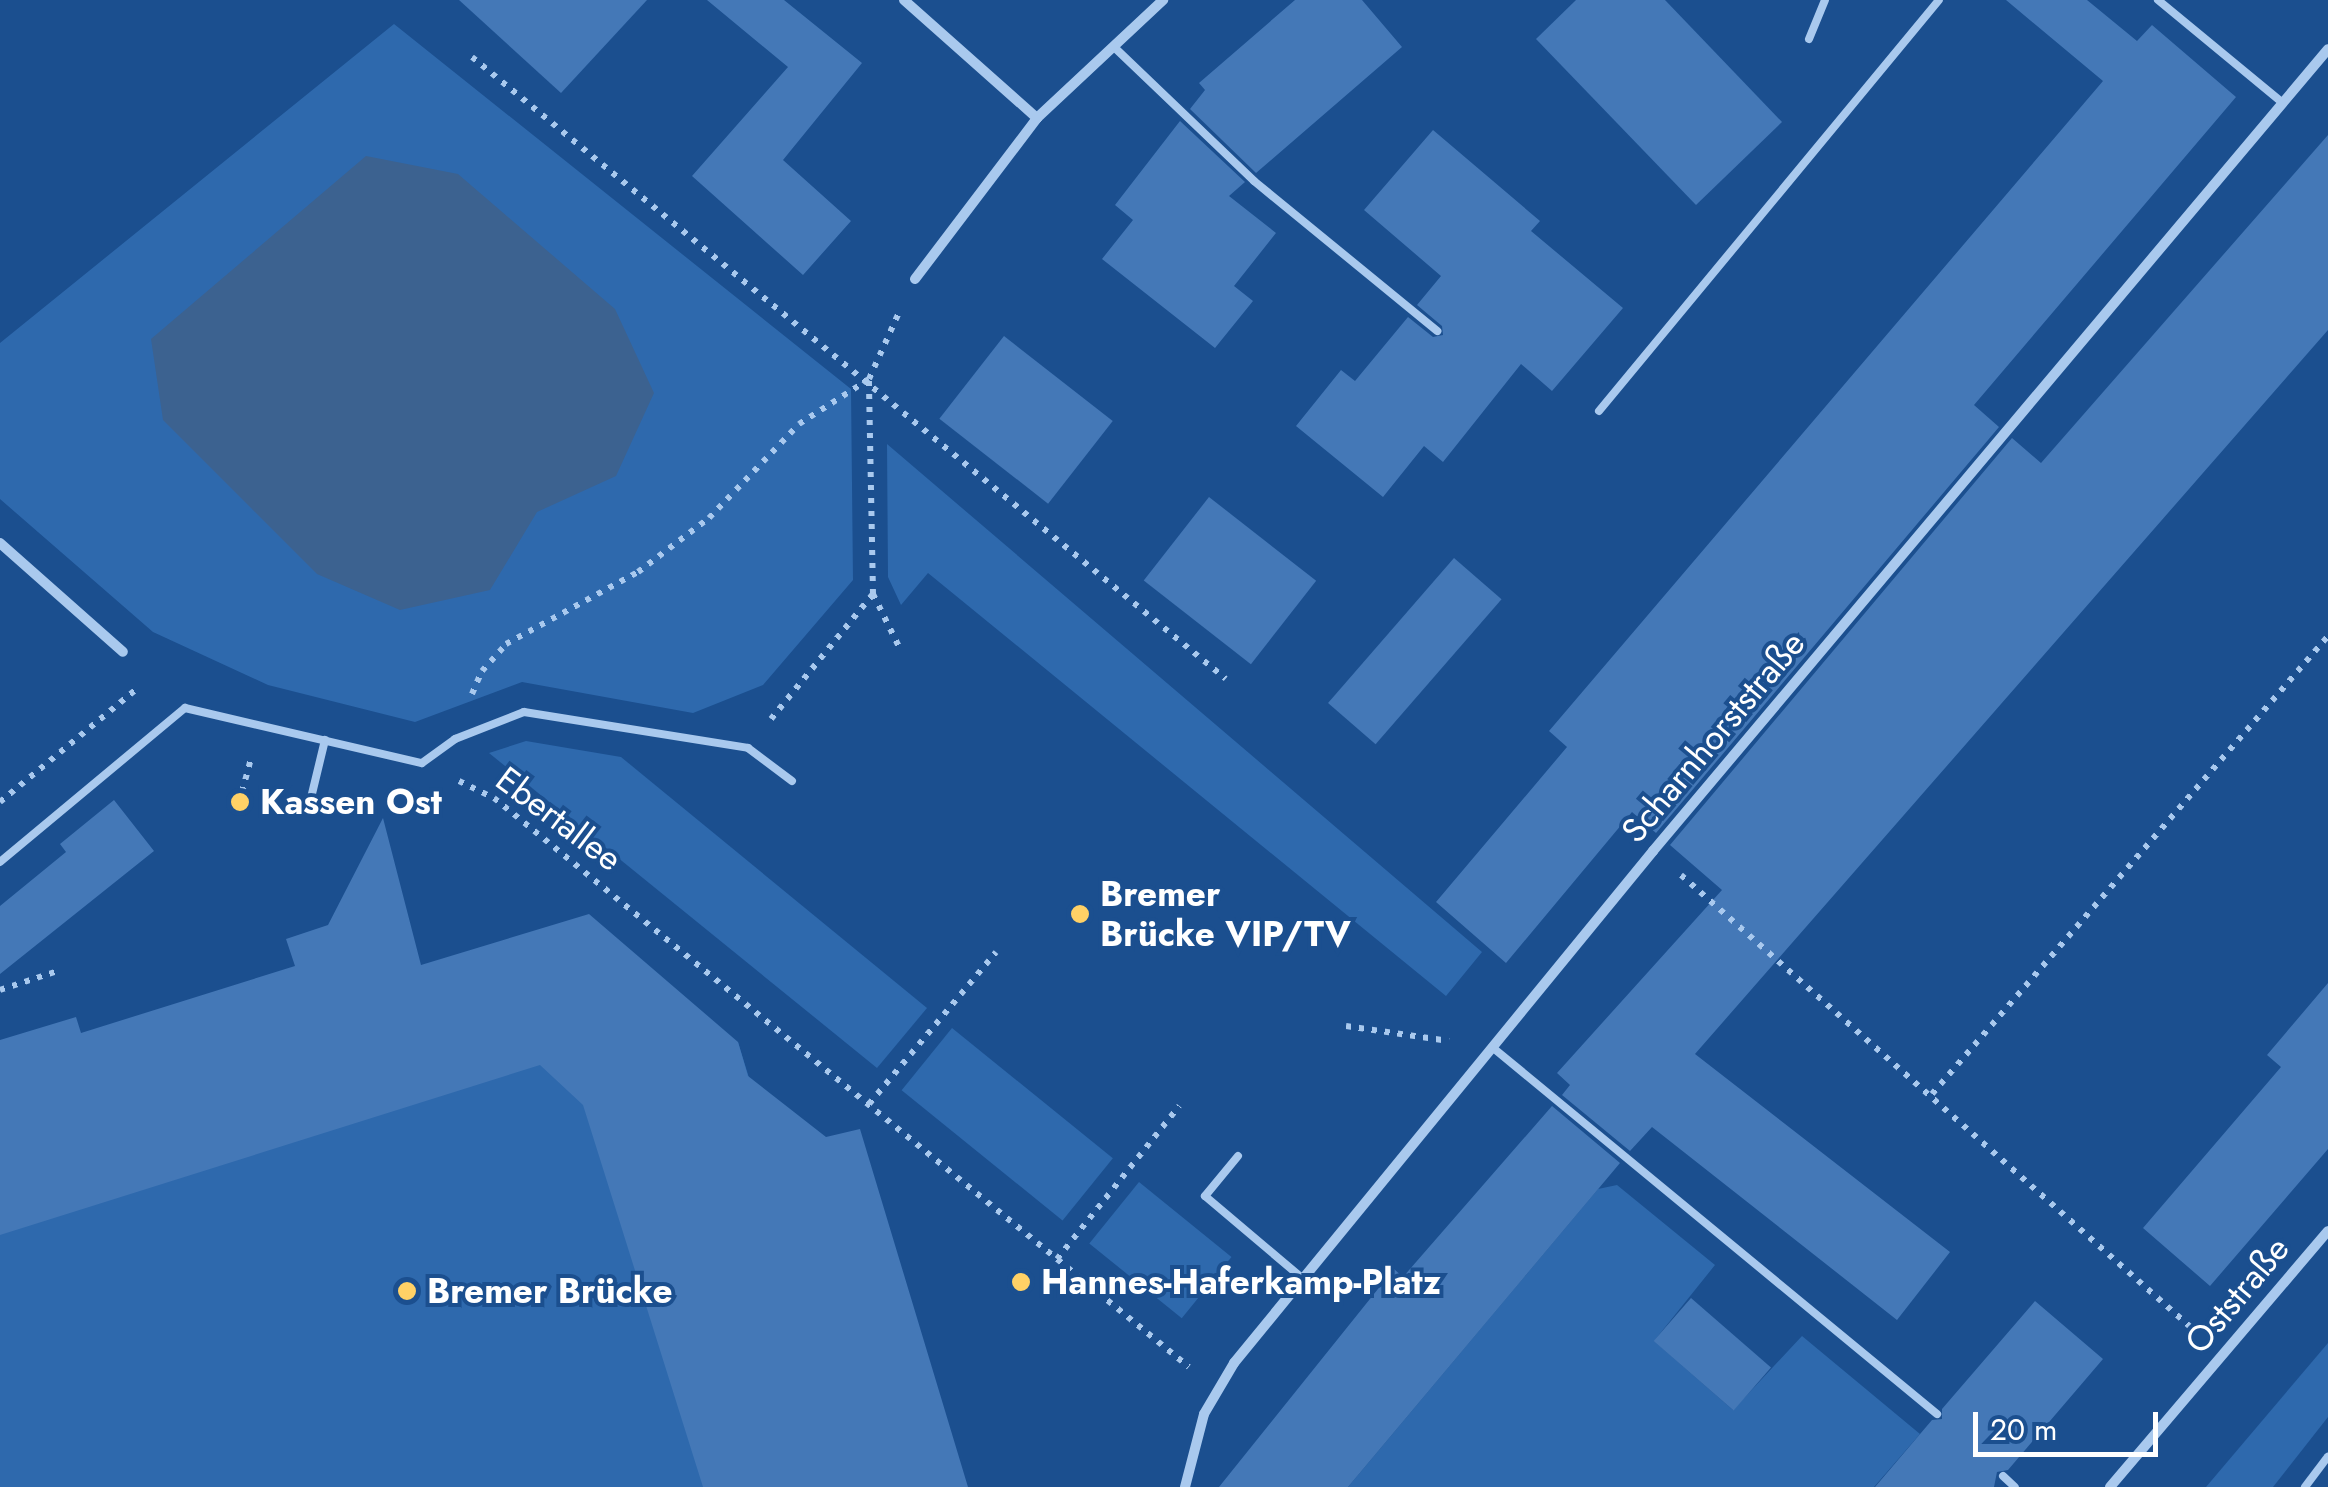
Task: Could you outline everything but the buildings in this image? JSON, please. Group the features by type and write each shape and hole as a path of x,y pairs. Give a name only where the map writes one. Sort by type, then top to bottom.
{"street":[{"path":"904,0 1037,118"},
{"path":"915,278 1037,118 1163,0"},
{"name":"Scharnhorststraße","path":"1185,1487 1194,1444 1220,1384 1302,1278 1653,851 2328,48"},
{"path":"0,543 123,652"},
{"name":"Oststraße","path":"2110,1487 2328,1231"}],"lane":[{"path":"1809,38 1825,0"},
{"path":"1598,411 1940,0"},
{"path":"2158,0 2283,103"},
{"path":"1114,46 1254,181 1437,331"},
{"path":"0,862 184,708 422,762 455,739 524,712 748,748 792,781"},
{"path":"310,802 324,740"},
{"path":"1492,1048 1937,1414"},
{"path":"1238,1156 1206,1196 1302,1278"},
{"path":"2305,1487 2328,1457"},
{"path":"2003,1476 2016,1487"}],"path":[{"path":"472,57 869,379 1226,679"},
{"path":"901,651 873,594 869,379 915,278"},
{"path":"455,739 482,670 506,644 638,572 709,518 799,424 869,379"},
{"path":"748,748 873,594"},
{"path":"1932,1094 2328,636"},
{"path":"0,802 151,678 123,652"},
{"name":"Ebertallee","path":"422,762 494,798 1057,1259"},
{"path":"1653,851 1932,1094 2222,1355"},
{"path":"869,1104 996,952"},
{"path":"0,990 61,970"},
{"path":"1346,1026 1492,1048"},
{"path":"1178,1106 1057,1259 1186,1366 1220,1384"}],"shaded area":[{"path":"394,24 851,389 853,580 763,685 693,713 522,682 415,722 268,685 153,632 0,499 0,343"},
{"path":"366,156 458,174 615,309 654,393 616,476 537,512 490,590 400,610 317,574 163,420 151,339"},
{"path":"887,444 1482,952 1446,996 928,573 901,605 888,577"},
{"path":"526,741 621,757 927,1008 877,1068 489,753"},
{"path":"952,1028 1113,1158 1063,1220 902,1090"},
{"name":"Bremer Brücke","path":"738,1042 875,1487 0,1487 0,1096"},
{"path":"1139,1182 1231,1257 1182,1318 1089,1243"},
{"path":"1617,1185 1715,1265 1654,1341 1733,1410 1802,1336 1920,1434 1874,1487 1348,1487 1598,1189"},
{"path":"2328,1343 2328,1417 2273,1487 2206,1487"}],"place":[{"name":"Kassen Ost","path":"240,802"},
{"name":"Bremer Brücke VIP/TV","path":"1080,914"},
{"name":"Hannes-Haferkamp-Platz","path":"1021,1282"},
{"name":"Bremer Brücke","path":"407,1291"}]}
